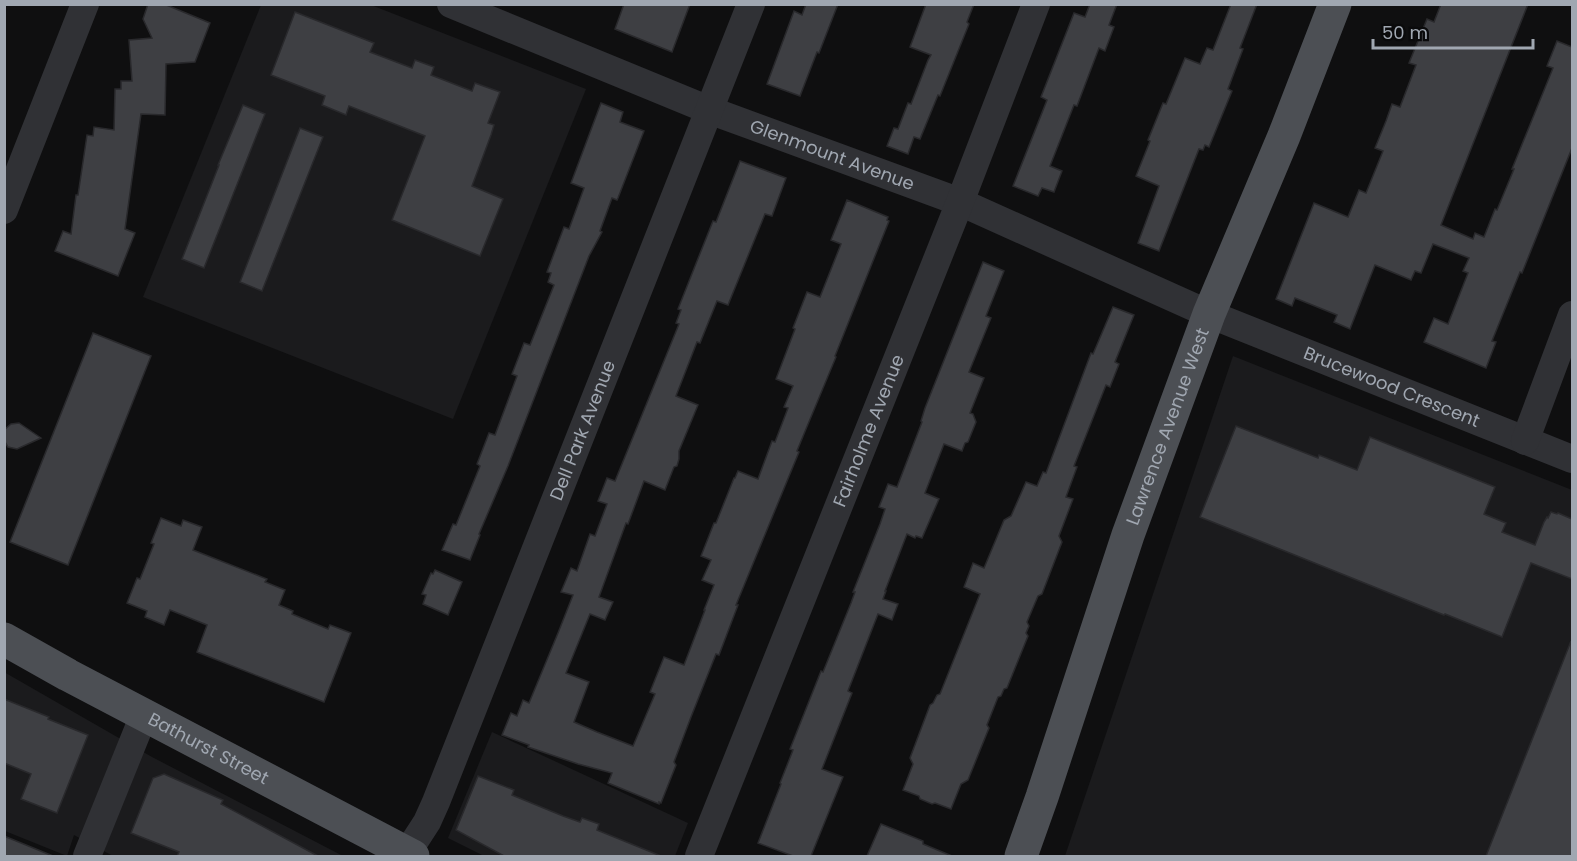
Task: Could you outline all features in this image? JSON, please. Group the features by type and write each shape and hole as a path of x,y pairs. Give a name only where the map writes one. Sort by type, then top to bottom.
{"main road":[{"name":"Lawrence Avenue West","path":"1021,856 1128,535 1209,314 1284,136 1335,4"},
{"name":"Bathurst Street","path":"4,639 409,855"}],"street":[{"path":"4,210 85,4"},
{"name":"Dell Park Avenue","path":"409,855 436,802 751,4"},
{"name":"Fairholme Avenue","path":"699,856 960,202 1036,4"},
{"name":"Glenmount Avenue","path":"461,6 709,110 960,202 1209,314"},
{"name":"Brucewood Crescent","path":"1209,314 1572,459"},
{"path":"1525,441 1572,315"},
{"path":"87,856 144,715"}],"shaded area":[{"path":"261,5 371,5 586,89 453,419 143,297"},
{"path":"1233,356 1572,490 1572,856 1065,856"},
{"path":"4,672 152,757 343,856 113,856 74,835 67,856 5,831"},
{"path":"492,732 688,823 675,856 484,856 448,838"}],"building":[{"path":"148,4 164,4 210,23 195,62 166,64 165,115 141,114 125,229 135,233 118,276 55,251 63,231 71,234 87,135 93,136 94,127 114,130 115,89 121,89 121,81 132,81 129,40 152,38 143,19"},
{"path":"624,4 690,4 672,52 615,29"},
{"path":"806,4 838,4 800,96 767,84 794,11 802,15"},
{"path":"926,4 974,4 967,22 969,24 940,96 938,95 920,139 914,137 908,154 887,146 894,128 898,129 908,103 911,104 931,55 910,47"},
{"path":"1090,4 1117,4 1109,25 1114,27 1105,51 1099,48 1077,106 1074,105 1050,166 1062,171 1054,192 1042,188 1038,196 1013,186 1047,100 1041,97 1074,13 1085,17"},
{"path":"1231,4 1257,4 1240,48 1243,49 1228,89 1232,91 1209,147 1205,145 1203,150 1199,149 1159,251 1138,243 1159,186 1136,176 1163,103 1166,104 1185,58 1200,64 1207,48 1213,50"},
{"path":"1441,4 1528,4 1441,225 1473,239 1475,233 1484,237 1495,209 1497,210 1553,68 1547,66 1557,41 1572,47 1572,148 1492,341 1496,342 1486,368 1424,342 1434,318 1448,324 1468,273 1463,271 1469,258 1433,244 1421,273 1415,271 1411,280 1375,265 1350,329 1334,322 1337,315 1295,298 1292,306 1276,299 1314,203 1348,217 1359,190 1366,193 1383,151 1375,148 1392,104 1400,107 1416,65 1409,63 1427,19 1434,22"},
{"path":"295,12 374,43 370,52 412,68 415,60 434,67 431,75 472,91 475,83 500,92 488,123 494,125 472,186 503,199 480,256 392,220 425,136 349,106 346,115 322,105 325,96 271,75"},
{"path":"601,103 623,112 620,122 644,131 618,198 617,200 612,198 600,231 602,232 589,256 470,560 442,550 453,524 456,525 480,466 477,464 489,433 495,435 517,376 512,374 524,343 530,345 554,285 548,282 551,273 547,272 564,227 569,229 584,188 571,183"},
{"path":"243,105 265,114 204,268 182,259"},
{"path":"300,128 323,137 262,291 240,282"},
{"path":"740,161 786,178 772,216 765,214 728,305 717,301 700,343 697,342 676,396 698,405 679,451 677,466 674,467 665,490 644,481 599,597 613,602 605,620 590,614 566,673 589,682 574,722 597,732 633,746 655,694 650,692 664,657 684,665 714,585 702,580 711,560 701,556 738,471 758,479 772,441 775,442 788,408 784,407 793,386 776,379 807,292 820,297 841,244 831,240 847,200 888,217 889,221 797,451 799,452 736,605 738,605 719,655 716,654 691,717 674,762 676,765 659,804 608,783 612,773 528,747 529,745 502,735 511,713 517,716 523,700 529,703 573,595 561,592 571,568 577,571 590,534 595,536 607,504 598,501 607,478 615,481 679,324 676,323 681,310 678,309"},
{"path":"983,262 1004,271 986,316 991,318 969,372 984,378 970,413 973,414 976,422 962,451 944,444 925,493 939,499 922,538 916,536 915,538 907,534 883,599 898,604 892,620 878,614 848,691 852,693 822,769 843,777 811,856 793,856 758,843 793,750 790,749 851,603 855,592 853,592 880,524 885,509 879,507 888,484 897,487 922,422 925,408"},
{"path":"1113,307 1134,315 1115,362 1119,364 1110,387 1106,385 1074,466 1077,467 1066,497 1073,499 1059,536 1062,542 1042,594 1038,596 1027,622 1028,636 1007,688 998,697 987,725 989,728 968,780 961,784 951,809 932,804 903,790 913,764 910,758 930,705 940,694 980,594 964,587 973,563 984,568 1004,520 1011,516 1026,482 1037,486 1043,472 1046,473 1091,353 1093,354"},
{"path":"93,333 151,356 68,565 10,542"},
{"path":"19,423 41,438 17,449 8,447 4,440 4,430 11,424"},
{"path":"1236,426 1318,458 1319,455 1357,470 1370,437 1495,487 1484,514 1506,523 1502,532 1535,545 1544,522 1551,512 1572,519 1572,579 1531,563 1502,637 1200,517"},
{"path":"161,518 181,526 183,520 202,527 193,550 267,579 265,582 285,590 279,605 293,611 292,614 328,629 330,625 351,633 324,702 197,652 207,625 170,610 164,625 145,617 147,611 127,603 137,578 140,579 154,544 151,543"},
{"path":"435,570 462,582 448,615 423,604 426,595 422,594 431,573 433,574"},
{"path":"1571,641 1572,856 1486,856"},
{"path":"4,699 88,735 57,813 21,799 31,774 4,763"},
{"path":"164,774 223,800 221,804 318,856 177,856 179,852 131,833 153,778"},
{"path":"478,776 514,790 512,795 563,816 580,822 582,818 599,824 597,830 661,856 504,856 456,830"},
{"path":"881,824 923,841 923,844 952,856 867,856"},
{"path":"4,836 53,856 4,856"}]}
